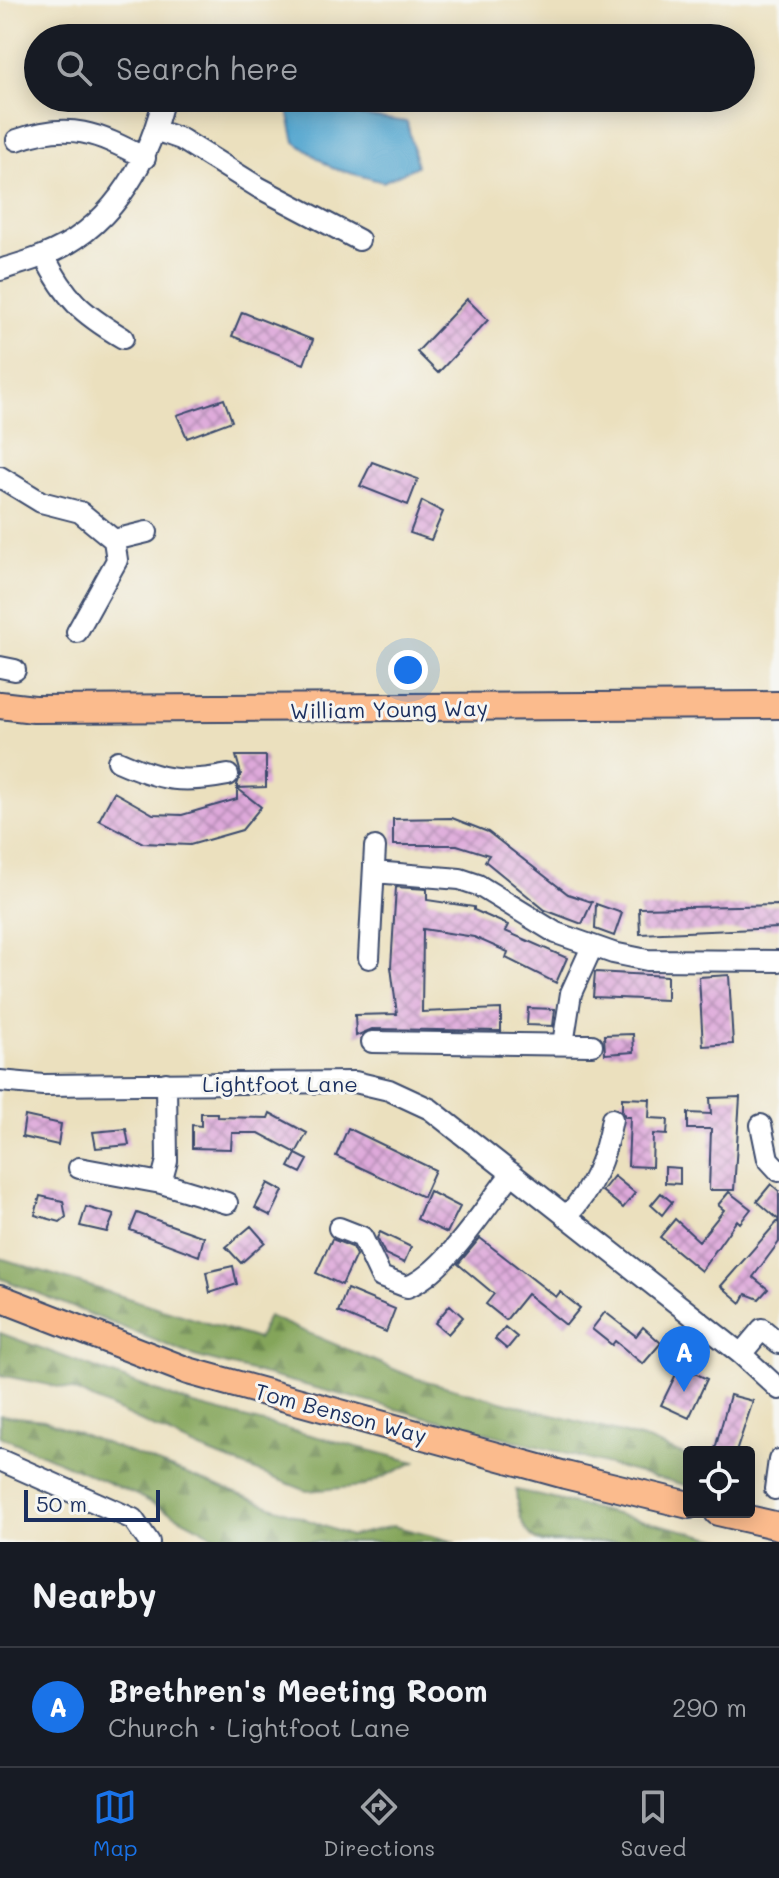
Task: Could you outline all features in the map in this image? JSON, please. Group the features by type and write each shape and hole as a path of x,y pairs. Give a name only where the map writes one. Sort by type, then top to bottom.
{"main road":[{"name":"William Young Way","path":"0,705 34,709 264,710 779,705"},
{"name":"Tom Benson Way","path":"0,1298 188,1371 565,1475 683,1504"},
{"path":"744,1518 774,1525"}],"street":[{"path":"0,270 44,256 81,235 114,204 145,158 160,112"},
{"path":"17,140 40,132 78,130 110,140 145,158"},
{"path":"155,130 181,139 234,169 258,187 359,240"},
{"path":"44,256 65,295 84,315 123,338"},
{"path":"0,477 41,502 80,512 114,540 117,560 77,632"},
{"path":"114,540 147,532"},
{"path":"118,761 153,778 190,782 228,775"},
{"path":"369,958 375,847"},
{"path":"374,872 460,879 478,885 536,922 592,947 647,960 779,961"},
{"path":"563,1044 571,993 592,947"},
{"path":"372,1042 592,1045"},
{"name":"Lightfoot Lane","path":"0,1081 43,1085 370,1084 430,1109 770,1377 779,1389"},
{"path":"161,1183 167,1161 166,1083"},
{"path":"567,1216 595,1180 605,1158 612,1119"},
{"path":"761,1125 768,1159 779,1171"},
{"path":"79,1168 161,1183 227,1203"},
{"path":"339,1228 362,1237 381,1277 407,1287 420,1282 442,1261 512,1173"},
{"path":"741,1354 762,1329 779,1343"},
{"path":"0,1460 133,1519 149,1542"},
{"path":"775,1489 779,1460"}],"green space":[{"path":"0,1258 258,1339 268,1316 415,1378 647,1440 683,1455 683,1484 194,1356 0,1278"},
{"path":"0,1333 194,1405 415,1462 364,1486 307,1491 200,1449 73,1390 0,1375"},
{"path":"0,1415 44,1420 350,1536 393,1526 456,1542 226,1542 139,1496 0,1436"},
{"path":"516,1490 728,1542 542,1542 525,1528"}],"water":[{"path":"288,112 337,112 407,122 417,166 383,182 332,168 295,142"}],"building":[{"path":"467,299 488,320 438,373 417,352"},
{"path":"242,312 313,340 304,364 232,336"},
{"path":"224,399 232,421 187,438 177,415"},
{"path":"372,462 418,479 408,505 360,486"},
{"path":"422,501 443,512 431,540 410,533"},
{"path":"236,756 266,756 266,787 237,788 241,774"},
{"path":"237,788 261,807 242,830 190,845 143,843 99,820 114,792 153,814 182,815 237,799"},
{"path":"452,818 488,832 568,894 592,902 582,924 545,910 485,861 489,855 457,845 393,845 393,819"},
{"path":"396,887 427,889 427,900 474,907 474,910 508,925 505,931 567,958 556,983 506,958 508,952 474,937 423,929 422,1012 501,1009 501,1031 372,1029 356,1036 355,1015 397,1014 391,967"},
{"path":"596,904 622,913 614,936 595,929"},
{"path":"779,905 779,928 640,934 639,908"},
{"path":"595,972 667,976 667,1000 593,997"},
{"path":"729,975 733,1044 703,1046 699,977"},
{"path":"528,1008 555,1009 553,1026 527,1025"},
{"path":"633,1034 634,1052 605,1054 604,1035"},
{"path":"740,1097 734,1190 709,1190 711,1129 688,1129 688,1113 711,1114 710,1098"},
{"path":"622,1098 650,1099 649,1118 668,1119 667,1135 653,1134 652,1167 628,1166 630,1117 625,1117 622,1110"},
{"path":"201,1113 217,1113 217,1117 268,1118 270,1113 307,1133 296,1153 259,1133 232,1133 231,1149 192,1148 192,1125 201,1126"},
{"path":"25,1116 61,1124 58,1145 22,1137"},
{"path":"348,1128 435,1170 423,1197 336,1156"},
{"path":"126,1129 129,1145 96,1148 93,1132"},
{"path":"296,1154 308,1160 301,1173 289,1167"},
{"path":"665,1167 680,1168 680,1184 665,1183"},
{"path":"614,1176 635,1193 623,1208 602,1191"},
{"path":"268,1183 283,1191 271,1216 255,1208"},
{"path":"771,1184 779,1191 779,1220 757,1201"},
{"path":"429,1191 460,1207 447,1233 417,1219"},
{"path":"729,1192 751,1209 740,1223 737,1220 701,1271 660,1237 675,1219 699,1241 724,1210 718,1205"},
{"path":"661,1193 672,1202 662,1215 651,1205"},
{"path":"40,1196 63,1201 66,1217 60,1222 35,1215"},
{"path":"86,1207 114,1215 107,1232 80,1226"},
{"path":"137,1213 204,1237 199,1256 130,1230"},
{"path":"779,1220 779,1242 753,1277 768,1289 759,1299 746,1294 741,1303 721,1286"},
{"path":"251,1226 265,1242 241,1263 226,1247"},
{"path":"380,1232 411,1247 404,1263 385,1254 377,1238"},
{"path":"480,1238 556,1297 560,1292 580,1308 566,1325 527,1294 506,1320 486,1304 494,1294 458,1264"},
{"path":"332,1239 352,1247 356,1255 342,1285 316,1273"},
{"path":"233,1266 237,1284 210,1293 206,1272"},
{"path":"347,1289 395,1309 386,1332 338,1312"},
{"path":"450,1305 463,1317 448,1334 435,1323"},
{"path":"605,1312 636,1336 643,1327 661,1343 643,1364 615,1341 612,1345 592,1329"},
{"path":"505,1327 517,1337 507,1349 495,1339"},
{"path":"680,1366 707,1379 689,1418 661,1405"},
{"path":"730,1395 753,1401 738,1446 716,1446"}],"place":[{"name":"Brethren's Meeting Room","path":"684,1392"}]}
